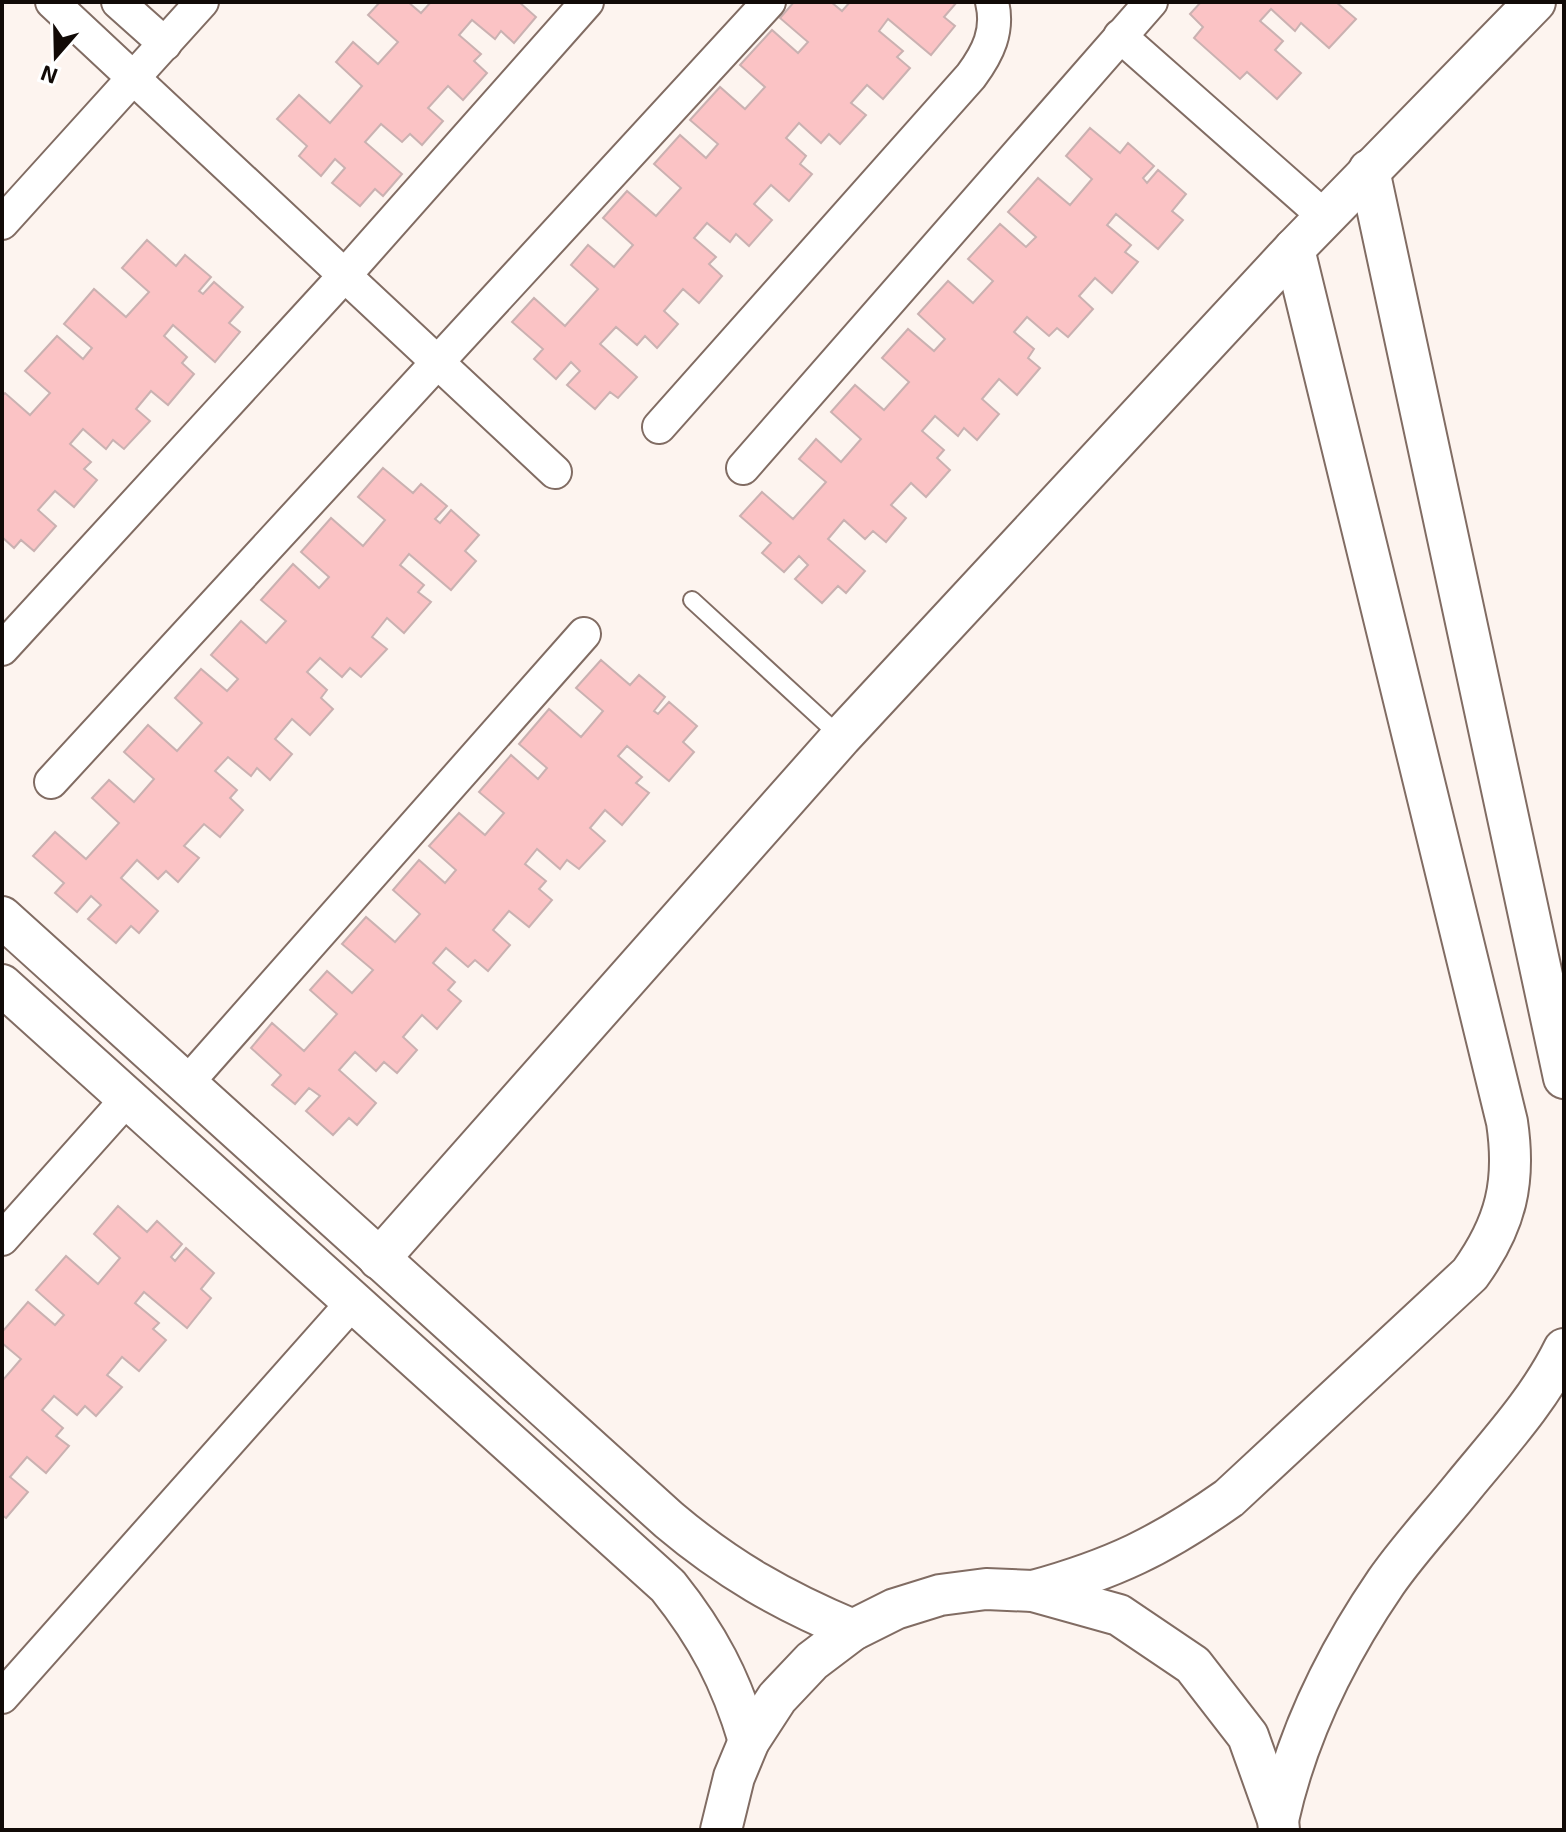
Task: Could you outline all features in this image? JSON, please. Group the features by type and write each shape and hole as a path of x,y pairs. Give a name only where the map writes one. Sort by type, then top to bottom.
{"street":[{"path":"52,2 555,472"},
{"path":"118,2 165,44"},
{"path":"2,223 202,2"},
{"path":"2,649 345,275 587,2"},
{"path":"51,782 769,2"},
{"path":"659,427 971,76 985,57 993,36 995,13 992,2"},
{"path":"743,468 1151,2"},
{"path":"379,1259 841,737 1294,249 1535,2"},
{"path":"1120,36 1325,217"},
{"path":"1369,170 1564,1078"},
{"path":"1033,1591 1086,1576 1136,1556 1184,1530 1229,1498 1470,1274 1486,1252 1507,1203 1511,1149 1507,1122 1294,249"},
{"path":"187,1083 584,634"},
{"path":"2,917 702,1548 774,1595 853,1630"},
{"path":"2,985 668,1586 696,1620 719,1659 749,1741"},
{"path":"2,1239 127,1099"},
{"path":"2,1697 354,1301"},
{"path":"1278,1825 1288,1776 1304,1733 1322,1690 1353,1634 1388,1580 1532,1402 1564,1349"},
{"path":"721,1830 734,1777 749,1741 777,1698 812,1661 853,1630 895,1609 940,1595 986,1589 1033,1591 1119,1615 1193,1665 1248,1736 1278,1825"}],"lane":[{"path":"692,600 841,737"}],"building":[{"path":"380,2 408,2 421,13 431,2 519,2 536,17 514,43 501,31 495,39 472,20 459,35 481,54 474,61 487,73 463,100 448,86 428,108 443,121 422,145 410,134 402,142 381,124 365,142 402,174 383,196 375,189 360,206 332,183 345,168 335,159 321,176 299,156 307,146 277,119 299,95 330,123 362,86 336,62 353,42 378,64 398,42 368,15"},
{"path":"794,2 831,2 842,11 850,2 957,2 944,17 955,26 931,55 888,19 879,31 903,51 897,57 910,68 883,99 867,85 851,103 866,115 840,144 829,134 821,143 799,123 786,138 806,156 800,164 812,174 789,201 771,185 754,204 772,220 749,246 736,234 730,242 707,223 694,238 716,257 709,264 722,276 699,303 683,289 664,311 678,324 657,348 645,336 637,345 616,327 600,344 637,377 618,398 610,392 595,409 567,385 580,371 571,362 556,379 534,359 543,349 512,322 534,298 565,326 598,289 571,265 588,245 614,267 633,245 603,218 627,191 656,216 681,188 654,164 680,135 706,158 718,144 690,120 720,87 745,109 765,87 740,65 772,30 798,53 808,42 780,18"},
{"path":"1201,2 1336,2 1356,19 1329,48 1301,23 1295,31 1271,9 1260,21 1283,41 1275,50 1301,73 1277,99 1247,72 1240,79 1194,38 1203,27 1190,14"},
{"path":"1090,128 1120,153 1128,143 1154,166 1143,178 1147,183 1158,170 1186,194 1172,211 1183,220 1158,249 1116,214 1107,225 1131,245 1125,252 1138,262 1112,293 1095,278 1079,296 1093,309 1068,337 1057,328 1049,336 1027,317 1014,332 1034,349 1028,358 1040,368 1017,395 999,379 982,399 999,414 977,440 964,428 958,436 935,416 922,431 944,450 937,458 950,470 926,497 911,483 891,505 906,518 886,542 873,531 865,539 844,520 828,539 865,571 846,593 838,586 822,603 795,579 808,565 799,556 784,572 762,553 771,543 740,516 762,492 793,519 826,482 799,459 816,439 841,462 861,439 831,412 855,385 884,410 909,382 882,358 908,329 934,351 945,339 918,314 948,281 973,303 993,281 968,259 1000,224 1026,247 1036,237 1008,212 1038,178 1070,205 1092,179 1066,156"},
{"path":"147,240 176,266 185,255 211,277 199,291 203,294 214,282 243,307 229,323 240,332 215,362 173,325 164,336 187,357 182,363 194,374 168,405 151,391 136,409 150,421 124,449 113,440 106,449 83,429 70,444 91,462 84,469 97,480 74,507 55,491 38,510 56,526 34,551 21,540 14,548 2,537 2,396 5,393 30,415 50,393 25,371 57,336 83,359 92,348 64,324 94,289 126,317 149,292 122,268"},
{"path":"383,468 413,493 421,484 447,506 435,519 440,523 451,510 479,535 465,551 476,561 451,590 409,554 400,565 424,585 418,592 431,602 404,633 387,618 372,637 387,649 361,677 350,668 342,677 320,658 307,672 327,690 321,698 333,709 310,735 292,719 275,739 292,754 270,780 257,768 251,776 228,757 215,771 237,790 230,798 243,810 220,837 204,824 184,846 199,858 178,882 166,871 158,879 137,860 121,878 158,911 139,933 131,926 116,943 88,919 101,905 91,896 77,912 55,893 64,883 33,856 55,832 86,859 119,823 92,798 109,780 134,802 154,779 124,752 148,725 177,751 202,723 175,698 201,669 227,691 238,679 211,655 241,621 266,643 286,621 261,600 293,564 319,588 329,577 301,552 331,518 363,546 385,520 358,497"},
{"path":"601,660 630,685 639,675 665,697 654,711 658,714 669,702 697,726 683,742 694,752 669,781 627,746 618,756 642,777 636,783 649,793 622,825 605,810 590,828 605,841 579,869 567,860 560,869 537,849 525,864 546,881 539,889 552,900 529,927 509,911 493,930 510,945 488,971 475,960 468,967 446,948 433,963 455,982 448,990 461,1001 437,1029 422,1015 403,1037 417,1050 397,1073 384,1062 376,1071 355,1052 339,1070 376,1103 357,1125 349,1118 333,1135 306,1111 320,1096 309,1088 295,1104 272,1085 281,1075 251,1048 272,1023 304,1051 337,1014 310,990 327,971 352,993 373,970 342,944 366,917 395,942 420,914 393,890 419,860 445,883 456,870 429,846 459,813 485,835 504,813 479,792 511,755 538,779 547,768 519,744 549,709 581,737 603,711 576,688"},
{"path":"118,1206 147,1232 157,1221 182,1244 171,1257 175,1261 186,1248 214,1273 201,1289 211,1298 187,1328 144,1292 135,1303 159,1323 153,1329 166,1340 139,1371 122,1357 107,1375 122,1387 96,1416 85,1406 77,1415 54,1396 42,1410 63,1428 56,1436 69,1446 46,1473 27,1457 10,1477 28,1492 6,1518 2,1515 2,1381 21,1359 2,1343 2,1332 28,1302 55,1325 64,1315 36,1290 66,1256 98,1284 120,1258 94,1234"}]}
